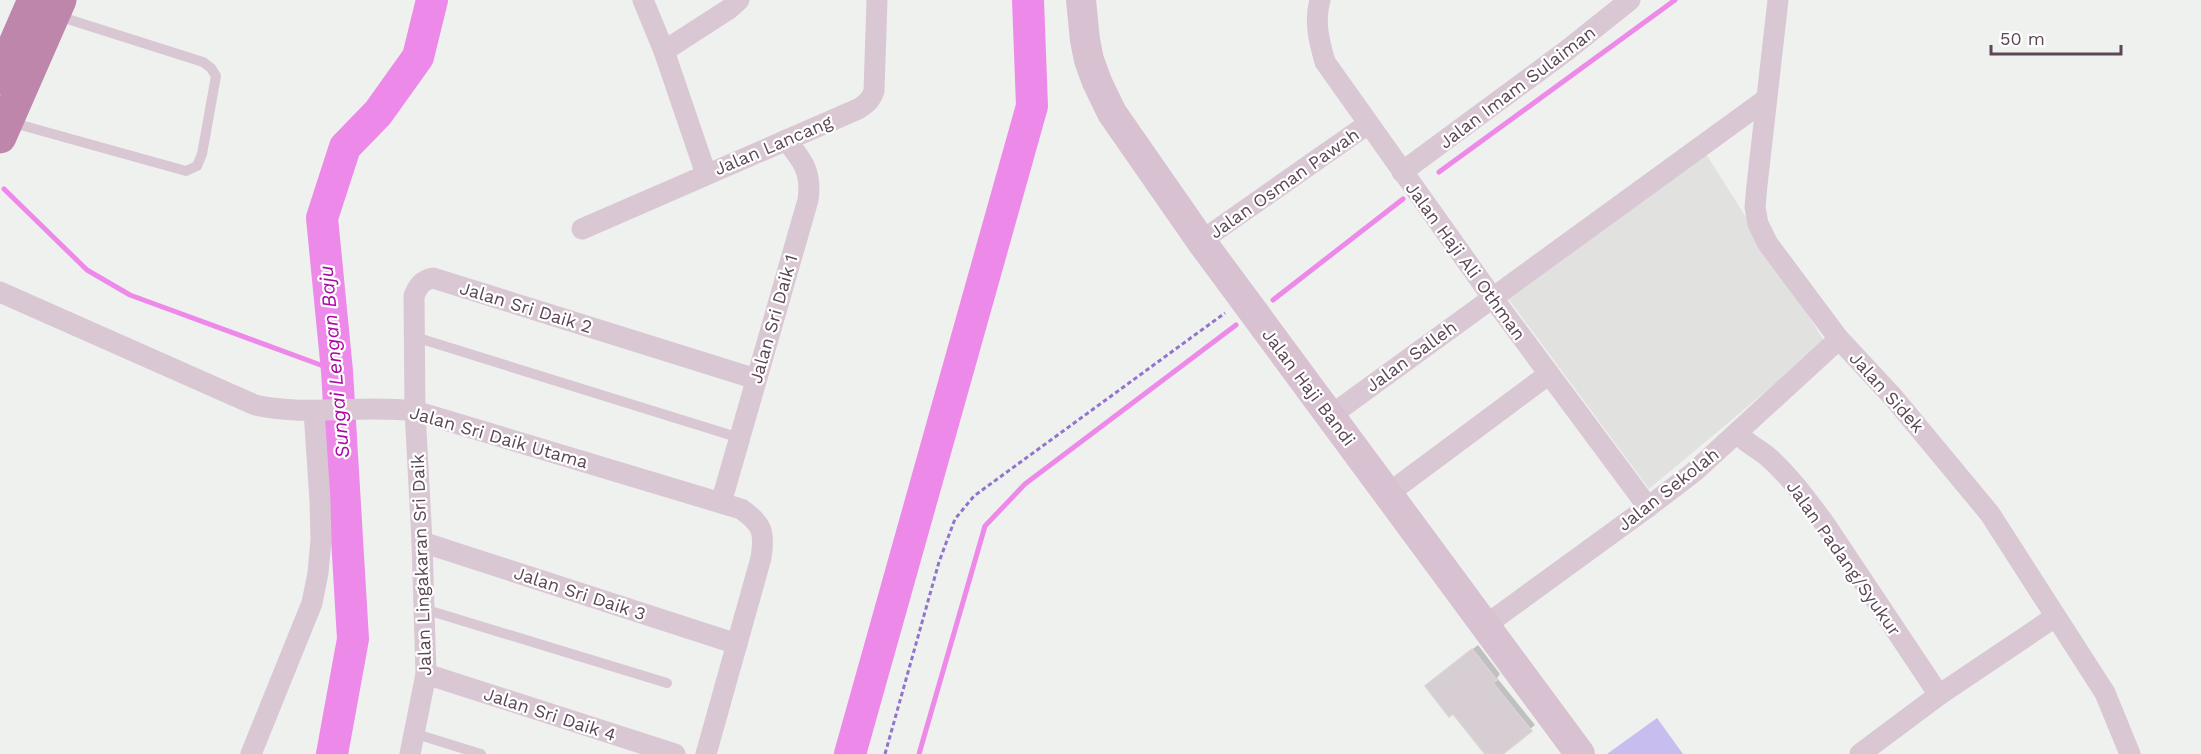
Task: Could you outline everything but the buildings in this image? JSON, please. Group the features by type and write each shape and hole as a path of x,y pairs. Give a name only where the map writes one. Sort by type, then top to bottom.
{"highway":[{"path":"0,78 49,5"},
{"path":"3,129 49,5"}],"street":[{"path":"643,0 664,51 706,174"},
{"path":"664,51 729,9 739,0"},
{"name":"Jalan Lancang","path":"582,229 858,110 872,98 874,90 877,0"},
{"name":"Jalan Haji Bandi","path":"1081,0 1085,40 1097,82 1112,113 1201,241 1580,754"},
{"name":"Jalan Haji Ali Othman","path":"1320,0 1317,9 1317,34 1325,62 1492,297 1648,507"},
{"name":"Jalan Imam Sulaiman","path":"1402,172 1566,51 1630,0"},
{"name":"Jalan Sidek","path":"1778,0 1765,100 1755,207 1758,224 1768,244 1839,339 1893,397 1990,514 2105,693 2130,754"},
{"name":"Jalan Salleh","path":"1330,416 1765,100"},
{"name":"Jalan Osman Pawah","path":"1201,241 1368,124"},
{"name":"Jalan Sri Daik 1","path":"721,503 808,200 810,184 807,170 786,140"},
{"name":"Jalan Sri Daik 2","path":"415,411 414,296 418,286 426,279 433,278 756,379"},
{"name":"Jalan Sri Daik Utama","path":"0,292 255,405 277,410 373,408 415,411 741,509 752,517 763,533 761,558 737,644"},
{"name":"Jalan Sekolah","path":"1486,625 1694,472 1839,339"},
{"path":"1389,493 1549,374"},
{"path":"251,754 312,603 321,540 320,410"},
{"name":"Jalan Lingakaran Sri Daik","path":"410,754 426,674 415,411"},
{"name":"Jalan Padang/Syukur","path":"1737,434 1767,457 1805,498 1825,524 1939,695"},
{"name":"Jalan Sri Daik 3","path":"422,542 737,644"},
{"path":"1860,754 1939,695 2055,617"},
{"path":"706,754 737,644"},
{"name":"Jalan Sri Daik 4","path":"426,674 675,754"}],"lane":[{"path":"3,129 186,171 197,166 202,154 216,76 211,68 203,62 49,5"},
{"path":"415,337 740,438"},
{"path":"424,609 667,682"},
{"path":"413,733 480,754"}],"path":[{"path":"885,754 939,562 955,519 975,496 1244,299"}],"shaded area":[{"path":"1706,154 1825,342 1649,489 1507,297"},
{"path":"1657,718 1683,754 1607,754"}],"waterway":[{"name":"Sungai Lengan Baju","path":"332,754 353,639 337,371 322,218 345,147 378,113 418,57 432,0"},
{"path":"850,754 1032,106 1028,0"},
{"path":"1439,172 1675,0"},
{"path":"4,189 87,270 130,295 337,371"},
{"path":"1273,300 1403,199"},
{"path":"919,754 985,526 1025,484 1236,325"}]}
